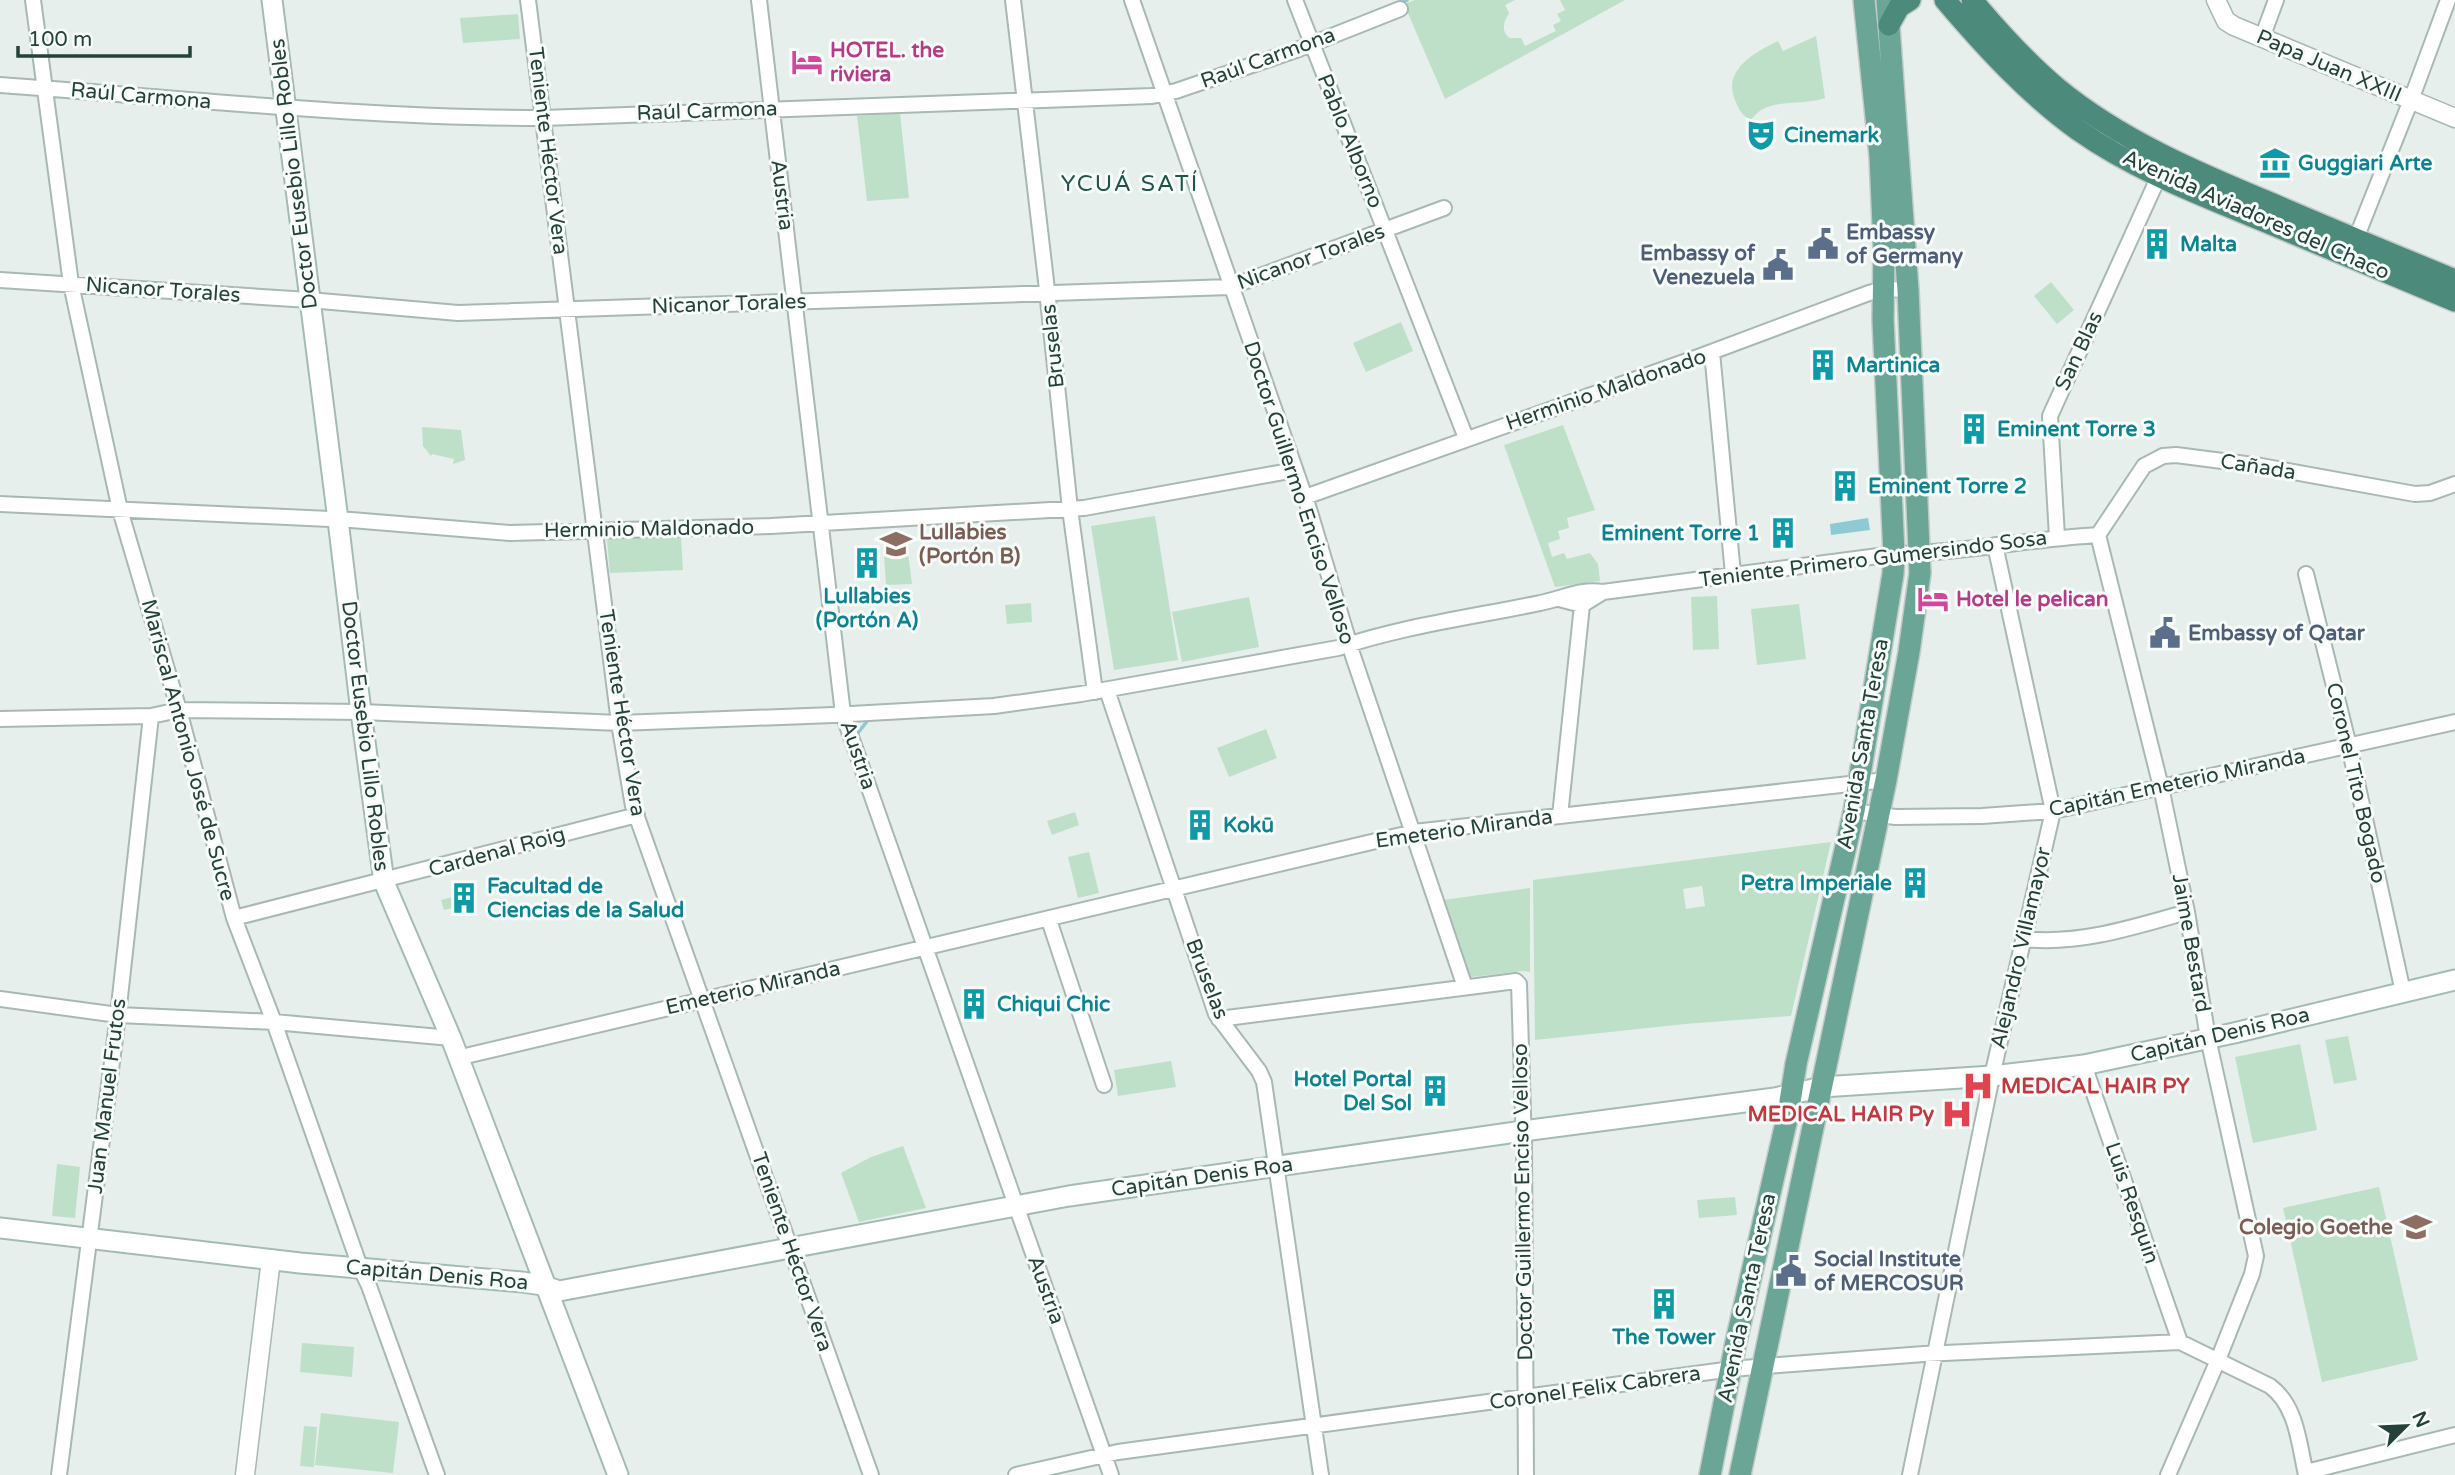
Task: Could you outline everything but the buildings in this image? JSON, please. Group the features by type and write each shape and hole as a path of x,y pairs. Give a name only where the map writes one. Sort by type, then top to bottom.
{"highway":[{"path":"1889,25 1899,7 1910,0"},
{"name":"Avenida Aviadores del Chaco","path":"1953,2 2006,66 2076,128 2108,149 2159,176 2352,248 2455,280"},
{"name":"Avenida Aviadores del Chaco","path":"1953,2 2092,114 2195,171 2455,301"}],"main road":[{"name":"Doctor Eusebio Lillo Robles","path":"272,0 360,712 384,881 451,1038 618,1475"},
{"name":"Avenida Santa Teresa","path":"1710,1475 1796,1064 1854,811 1887,613 1894,554 1883,331 1880,156 1864,0"},
{"name":"Avenida Santa Teresa","path":"1740,1475 1886,780 1920,573 1908,290 1887,0"},
{"name":"Capitán Denis Roa","path":"0,1228 271,1259 522,1282 559,1291 1017,1205 1277,1166 1791,1096 1822,1087 1992,1076 2084,1065 2455,980"}],"street":[{"name":"Mariscal Antonio José de Sucre","path":"33,0 71,284 121,510 179,710 234,918 437,1475"},
{"name":"Teniente Héctor Vera","path":"528,0 619,723 637,815 871,1475"},
{"name":"Austria","path":"759,0 843,714 1111,1475"},
{"name":"Bruselas","path":"1013,0 1070,509 1101,691 1176,890 1219,1018 1264,1082 1321,1475"},
{"name":"Doctor Guillermo Enciso Velloso","path":"1132,0 1305,497 1350,644 1465,987"},
{"name":"Pablo Alborno","path":"1295,0 1466,439"},
{"name":"Papa Juan XXIII","path":"2216,0 2226,21 2455,118"},
{"path":"2262,38 2276,0"},
{"path":"2352,248 2448,0"},
{"name":"Raúl Carmona","path":"0,85 287,109 467,119 1165,95 1312,44 1400,9"},
{"name":"San Blas","path":"2057,537 2050,416 2159,176"},
{"name":"Nicanor Torales","path":"0,280 309,300 458,313 1230,287 1444,208"},
{"name":"Herminio Maldonado","path":"1305,497 1854,299 1884,289 1908,290"},
{"path":"1712,352 1733,574"},
{"name":"Cañada","path":"2098,535 2144,467 2163,456 2176,455 2261,466 2415,494 2430,493 2455,484"},
{"name":"Herminio Maldonado","path":"0,504 338,520 510,533 771,526 1070,509 1295,470"},
{"name":"Teniente Primero Gumersindo Sosa","path":"1559,600 1573,593 1592,590 1603,592 1894,554 2098,535"},
{"name":"Jaime Bestard","path":"2098,535 2161,787 2187,912 2208,1038 2256,1256 2252,1274 2218,1360 2168,1475"},
{"name":"Alejandro Villamayor","path":"1910,1475 1992,1076 2053,811 1995,545"},
{"name":"Coronel Tito Bogado","path":"2306,574 2349,746 2403,992"},
{"path":"0,719 151,716 179,710 360,712 619,723 994,706 1101,691 1350,644 1480,614 1559,600 1582,605 1603,592"},
{"path":"1560,816 1582,605"},
{"name":"Juan Manuel Frutos","path":"59,1475 118,1014 151,716"},
{"name":"Capitán Emeterio Miranda","path":"1854,811 1895,817 2053,811 2455,722"},
{"name":"Emeterio Miranda","path":"457,1058 1414,832 1886,780"},
{"name":"Cardenal Roig","path":"234,918 637,815"},
{"path":"2024,939 2048,941 2082,938 2187,912"},
{"path":"1049,920 1104,1085"},
{"name":"Doctor Guillermo Enciso Velloso","path":"1219,1018 1516,981 1519,984 1527,1397 1526,1475"},
{"path":"0,999 118,1014 274,1022 451,1038"},
{"name":"Luis Resquin","path":"2084,1065 2180,1342"},
{"path":"245,1475 271,1259"},
{"name":"Coronel Felix Cabrera","path":"1016,1475 1104,1455 1763,1366 1934,1354 2180,1342 2218,1360"},
{"path":"2218,1360 2270,1386 2282,1396 2290,1410 2306,1474 2455,1435"}],"green space":[{"path":"1415,0 1515,0 1505,5 1509,13 1504,29 1510,38 1521,38 1525,46 1556,31 1553,25 1561,21 1557,14 1565,10 1560,0 1625,0 1445,99 1404,4"},
{"path":"518,14 520,39 463,43 460,18"},
{"path":"1816,36 1825,98 1775,105 1758,113 1751,120 1745,117 1738,107 1732,89 1733,79 1743,63 1778,41 1783,51"},
{"path":"900,113 909,198 867,201 857,116"},
{"path":"2051,282 2074,310 2057,324 2034,296"},
{"path":"1401,322 1413,351 1366,372 1353,343"},
{"path":"1563,425 1595,510 1567,518 1569,528 1558,531 1560,539 1548,543 1552,557 1564,553 1567,559 1590,553 1598,564 1600,581 1555,587 1504,445"},
{"path":"422,427 461,430 465,460 453,464 454,459 432,454 431,456 423,446"},
{"path":"1155,516 1178,660 1114,670 1091,526"},
{"path":"681,536 683,570 610,573 607,541 610,538"},
{"path":"908,553 912,584 886,585 884,554"},
{"path":"1717,596 1719,649 1693,650 1691,597"},
{"path":"1249,597 1259,647 1182,662 1172,612"},
{"path":"1031,603 1032,622 1007,624 1005,605"},
{"path":"1799,604 1806,659 1757,665 1751,609"},
{"path":"1266,729 1277,758 1229,777 1217,748"},
{"path":"1075,812 1079,825 1052,835 1047,821"},
{"path":"1831,842 1791,1016 1535,1040 1533,880","holes":["1702,886 1705,906 1686,909 1683,889"]},
{"path":"1089,852 1099,893 1078,898 1068,857"},
{"path":"1530,888 1530,972 1471,977 1468,975 1443,900"},
{"path":"471,892 473,903 444,910 441,900"},
{"path":"2348,1036 2357,1080 2334,1084 2325,1040"},
{"path":"2300,1044 2317,1130 2253,1143 2235,1057"},
{"path":"1171,1061 1176,1087 1118,1096 1114,1070"},
{"path":"903,1146 926,1208 859,1222 841,1173 871,1157"},
{"path":"57,1164 80,1167 75,1218 52,1216"},
{"path":"2379,1187 2418,1360 2322,1382 2283,1208"},
{"path":"1735,1197 1737,1215 1699,1218 1697,1200"},
{"path":"302,1343 354,1347 352,1377 300,1372"},
{"path":"321,1413 399,1422 393,1473 315,1465"},
{"path":"304,1426 317,1427 314,1467 300,1466"}],"water":[{"path":"1868,518 1870,530 1831,535 1830,524"}],"waterway":[{"path":"858,733 868,720"}],"place":[{"name":"HOTEL. the riviera","path":"807,62"},
{"name":"Cinemark","path":"1761,135"},
{"name":"Guggiari Arte","path":"2275,163"},
{"name":"Embassy of Germany","path":"1823,244"},
{"name":"Malta","path":"2157,244"},
{"name":"Embassy of Venezuela","path":"1778,265"},
{"name":"Martinica","path":"1823,365"},
{"name":"Eminent Torre 3","path":"1974,429"},
{"name":"Eminent Torre 2","path":"1845,486"},
{"name":"Eminent Torre 1","path":"1783,533"},
{"name":"Lullabies (Portón B)","path":"896,544"},
{"name":"Lullabies (Portón A)","path":"867,563"},
{"name":"Hotel le pelican","path":"1933,599"},
{"name":"Embassy of Qatar","path":"2165,633"},
{"name":"Kokū","path":"1200,825"},
{"name":"Petra Imperiale","path":"1915,883"},
{"name":"Facultad de Ciencias de la Salud","path":"464,898"},
{"name":"Chiqui Chic","path":"974,1004"},
{"name":"MEDICAL HAIR PY","path":"1978,1086"},
{"name":"Hotel Portal Del Sol","path":"1435,1091"},
{"name":"MEDICAL HAIR Py","path":"1957,1114"},
{"name":"Colegio Goethe","path":"2416,1227"},
{"name":"Social Institute of MERCOSUR","path":"1791,1271"},
{"name":"The Tower","path":"1664,1304"}],"district":[{"name":"YCUÁ SATÍ","path":"1130,184"}]}
